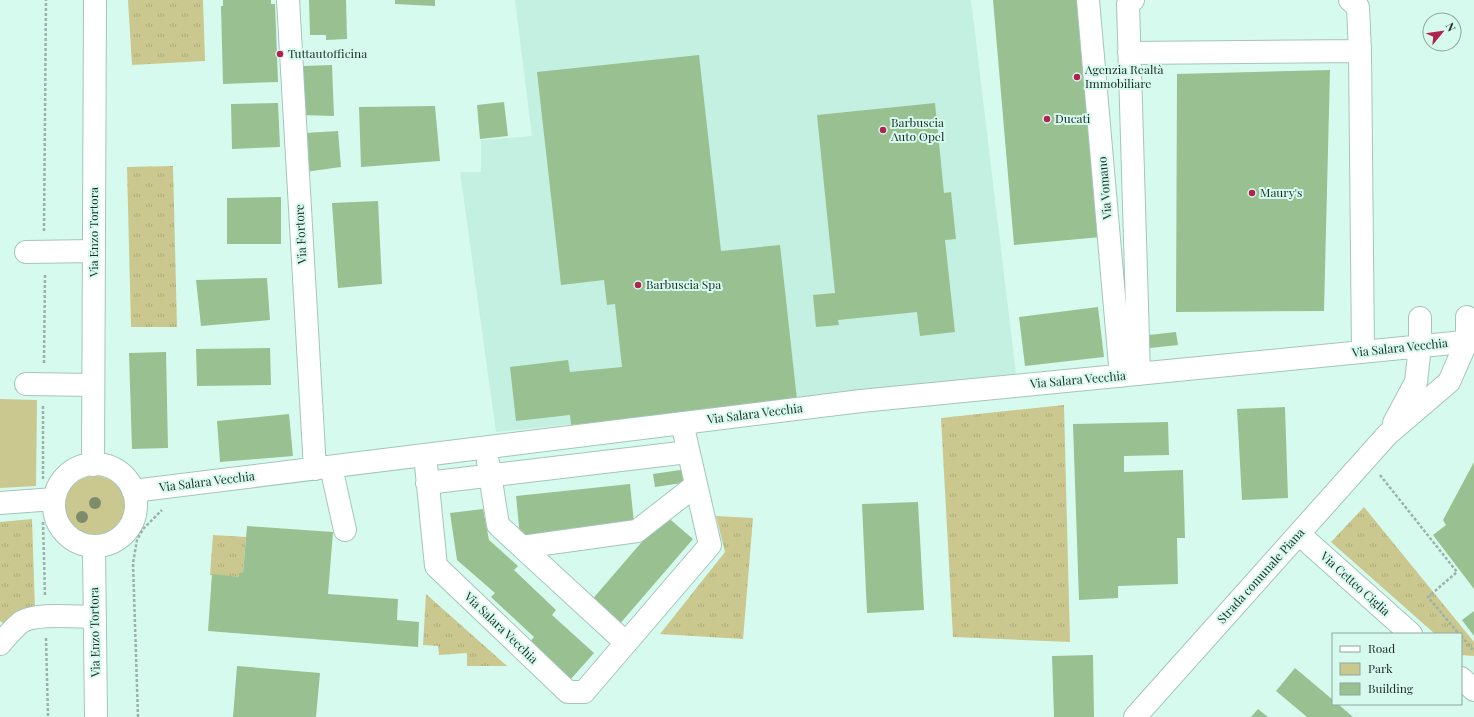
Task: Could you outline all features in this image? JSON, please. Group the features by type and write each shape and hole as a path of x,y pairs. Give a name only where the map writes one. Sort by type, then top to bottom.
{"street":[{"name":"Via Enzo Tortora","path":"93,465 95,0"},
{"name":"Via Fortore","path":"288,0 323,468 345,530"},
{"name":"Via Vomano","path":"1088,0 1130,375"},
{"path":"1130,375 1128,4 1133,0"},
{"path":"1355,2 1360,51 1363,352"},
{"path":"1129,53 1360,51"},
{"path":"26,252 94,251"},
{"path":"1467,317 1470,341"},
{"name":"Strada comunale Piana","path":"1388,435 1416,382 1420,346 1420,318"},
{"name":"Via Salara Vecchia","path":"133,491 854,402 1470,341"},
{"name":"Strada comunale Piana","path":"1135,717 1388,435 1448,382 1470,341"},
{"path":"26,384 93,384"},
{"name":"Via Salara Vecchia","path":"425,455 436,566 568,692 584,692 710,545 682,423"},
{"path":"485,447 498,525 626,643"},
{"path":"427,484 688,452"},
{"path":"93,465 105,466 117,471 127,480 133,491 136,504 134,517 128,529 119,539 94,547 83,545 72,540 63,532 48,500 67,475 79,467 93,465"},
{"path":"522,548 637,531 696,485"},
{"path":"0,503 48,500"},
{"name":"Via Cetteo Ciglia","path":"1299,534 1410,633"},
{"name":"Via Enzo Tortora","path":"94,547 96,717"},
{"path":"0,644 20,622 45,616 95,617"},
{"path":"1462,679 1474,690"}],"path":[{"path":"44,235 46,0"},
{"path":"44,273 44,370"},
{"path":"43,405 48,500 45,616 48,717"},
{"path":"1380,474 1457,572 1428,597 1458,633"},
{"path":"138,717 133,563 137,540 143,529 162,511"},
{"path":"1462,637 1474,651"}],"shaded area":[{"name":"Barbuscia Spa","path":"515,0 971,0 1016,374 813,399 496,432 460,172 481,172 481,140 532,136"}],"green space":[{"path":"128,0 203,0 205,61 132,65"},
{"path":"173,166 177,327 131,327 127,167"},
{"path":"0,399 37,400 36,486 0,488"},
{"path":"1064,405 1070,642 953,637 941,418"},
{"path":"89,476 101,476 112,481 120,489 125,500 123,518 112,531 101,536 89,536 78,531 70,523 65,512 65,500 70,489 78,481"},
{"path":"1364,507 1474,642 1474,656 1462,655 1462,633 1434,633 1331,542"},
{"path":"716,516 753,518 743,639 660,634 725,552"},
{"path":"32,519 35,609 17,612 4,624 0,621 0,522"},
{"path":"213,535 246,537 243,573 239,573 239,577 210,575"},
{"path":"426,594 507,666 467,666 467,653 439,655 438,646 423,645"}],"building":[{"path":"223,0 271,0 271,4 275,4 278,82 223,84 221,6 223,6"},
{"path":"309,0 346,0 347,39 326,40 326,35 310,35"},
{"path":"395,0 435,0 435,6 395,4"},
{"name":"Ducati","path":"993,0 1081,0 1101,237 1014,245"},
{"path":"699,55 721,251 780,245 797,400 571,425 570,415 516,421 510,367 568,360 570,372 622,367 615,304 607,305 604,280 561,285 537,72"},
{"path":"332,65 334,116 301,115 302,66"},
{"name":"Maury's","path":"1330,70 1324,311 1176,312 1177,74"},
{"path":"504,102 508,136 480,139 477,105"},
{"path":"278,103 280,147 232,149 231,104"},
{"path":"935,103 944,193 951,192 956,239 945,240 955,332 920,336 917,312 838,320 839,325 816,327 813,295 835,293 817,115"},
{"path":"435,106 440,161 361,167 359,107"},
{"path":"338,131 341,167 305,172 305,133"},
{"path":"281,197 281,244 227,244 227,198"},
{"path":"378,201 382,284 338,288 332,203"},
{"path":"267,278 270,320 201,326 196,280"},
{"path":"1098,307 1104,357 1025,366 1019,317"},
{"path":"1176,332 1178,345 1150,348 1149,335"},
{"path":"270,348 271,385 197,386 196,349"},
{"path":"166,352 168,448 132,449 129,353"},
{"path":"1285,407 1288,498 1242,500 1237,409"},
{"path":"289,414 293,456 220,462 217,421"},
{"path":"1168,422 1169,455 1124,456 1124,472 1183,470 1185,538 1177,538 1178,584 1118,586 1118,598 1079,600 1073,424"},
{"path":"1474,462 1474,589 1433,535 1446,525 1443,520"},
{"path":"687,469 689,482 655,487 653,474"},
{"path":"630,484 634,523 520,536 516,496"},
{"path":"918,502 924,610 867,613 862,504"},
{"path":"483,509 489,540 518,566 514,570 556,610 552,615 594,653 570,680 529,643 534,637 491,597 495,593 457,560 450,513"},
{"path":"665,515 693,539 618,626 590,602"},
{"path":"247,526 333,532 328,594 398,599 397,620 419,622 418,647 208,631 212,574 239,577 239,573 243,573"},
{"path":"1474,611 1474,636 1462,620"},
{"path":"1093,655 1094,717 1054,717 1052,656"},
{"path":"237,666 320,673 316,717 233,717"},
{"path":"1295,668 1332,699 1332,705 1339,705 1353,717 1307,717 1276,691"},
{"path":"1258,709 1268,717 1251,717"}],"place":[{"name":"Tuttautofficina","path":"280,54"},
{"name":"Agenzia Realtà Immobiliare","path":"1077,77"},
{"name":"Ducati","path":"1047,119"},
{"name":"Barbuscia Auto Opel","path":"883,130"},
{"name":"Maury's","path":"1252,193"},
{"name":"Barbuscia Spa","path":"638,285"}]}
